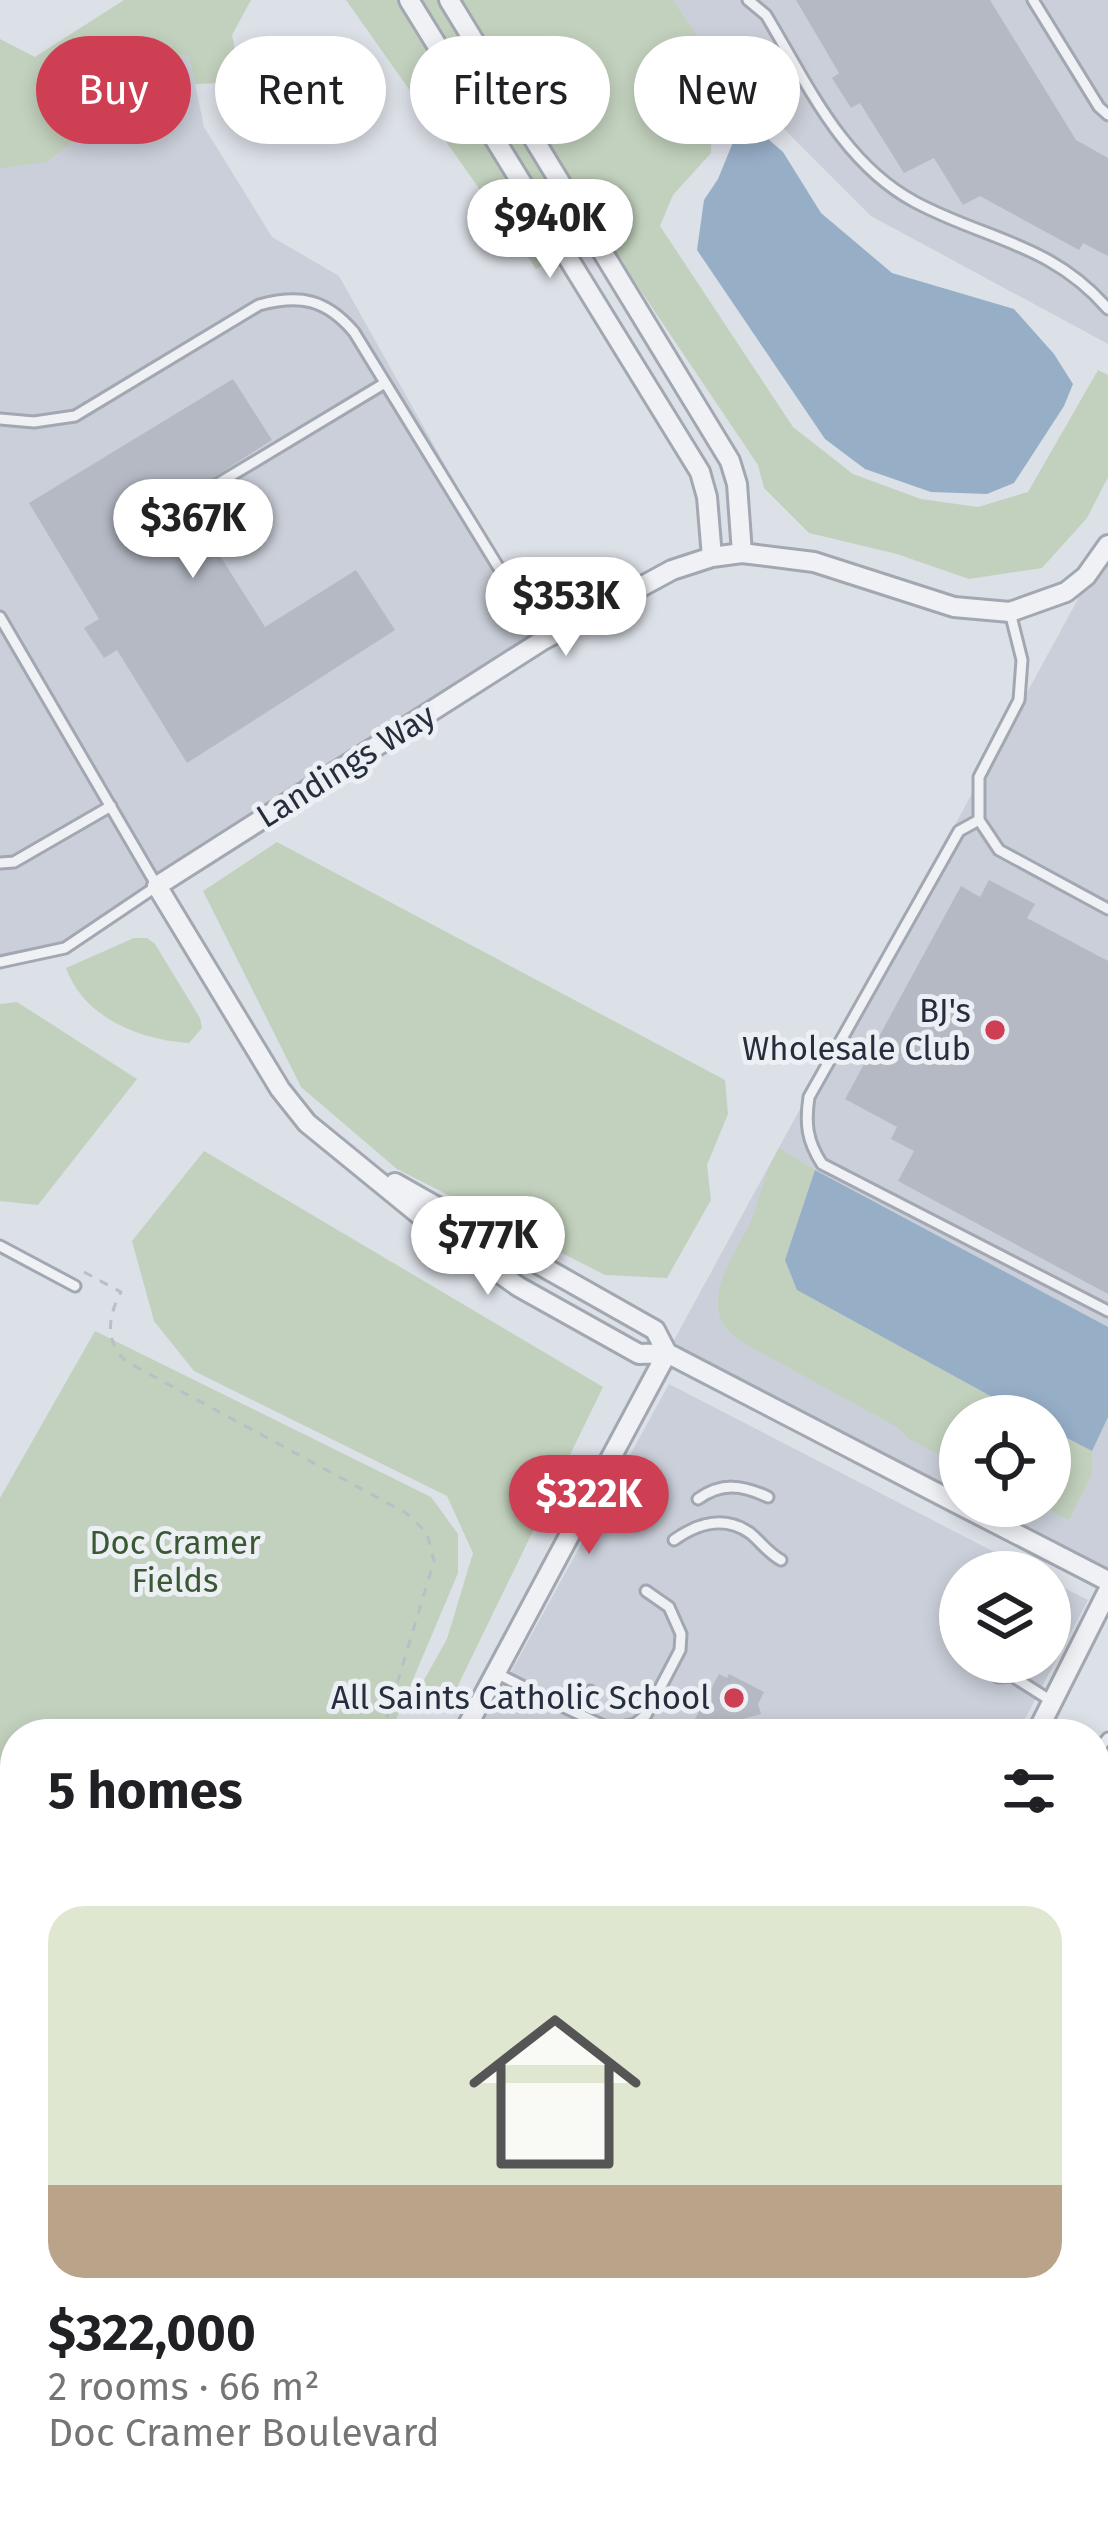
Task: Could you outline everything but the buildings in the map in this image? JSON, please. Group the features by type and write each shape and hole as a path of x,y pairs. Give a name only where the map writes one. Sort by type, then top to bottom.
{"street":[{"path":"409,0 431,36"},
{"path":"449,0 471,36"},
{"path":"497,144 700,472 712,557"},
{"path":"537,144 730,460 737,484 742,554"},
{"path":"600,310 628,293"},
{"path":"1010,612 1066,592 1086,576 1108,545"},
{"name":"Landings Way","path":"157,886 543,640 672,570 712,557 742,554 814,562 954,607 1010,612"},
{"path":"157,886 280,1089 307,1123 432,1225 519,1286 639,1354 667,1353 939,1494"},
{"path":"344,1154 655,1330 667,1353"},
{"path":"471,1719 667,1353"},
{"path":"1004,1527 1108,1581"},
{"path":"1044,1719 1108,1591"}],"lane":[{"path":"748,0 766,15 843,142 883,180 912,201 1006,238 1075,275 1108,309"},
{"path":"1033,0 1108,115"},
{"path":"0,418 34,422 75,416 260,305 288,297 315,301 336,311 385,383 543,640"},
{"path":"199,495 385,383"},
{"path":"1010,612 1022,660 1019,700 979,777 979,820 999,850 1108,909"},
{"path":"0,617 157,886 65,948 0,962"},
{"path":"0,863 14,862 111,806"},
{"path":"979,820 959,831 809,1097 809,1144 822,1164 1108,1311"},
{"path":"0,1246 75,1286"},
{"path":"698,1498 728,1486 747,1487 768,1497"},
{"path":"674,1540 710,1522 731,1524 781,1560"},
{"path":"641,1719 680,1650 682,1634 669,1607 646,1591"},
{"path":"496,1673 589,1719"},
{"path":"1023,1683 1053,1702"},
{"path":"560,1705 583,1701 590,1691"}],"path":[{"path":"83,1271 121,1292 110,1332 127,1362 406,1513 427,1533 434,1561 387,1719"}],"shaded area":[{"path":"673,0 1108,0 1108,344 871,216 799,144 800,36 698,36"},
{"path":"191,65 204,127 272,237 339,276 543,640 65,948 0,963 0,155 36,139 36,144 191,144"},
{"path":"1108,544 1108,1581 1071,1562 1071,1551 1050,1551 1003,1527 1071,1527 1071,1395 939,1395 939,1494 667,1353"},
{"path":"669,1384 992,1551 939,1551 939,1683 1044,1683 1025,1719 485,1719"},
{"path":"1071,1592 1088,1600 1071,1632"}],"green space":[{"path":"124,0 251,0 232,36 215,36 215,83 195,84 191,36 68,36"},
{"path":"346,0 673,0 698,36 634,36 634,144 711,144 711,153 673,195 660,226 793,427 853,474 921,499 978,507 1028,492 1098,370 1108,375 1108,477 1087,518 1042,568 969,579 897,554 809,533 764,488 758,465 602,233 536,269 448,144 610,144 610,36 410,36 410,91 386,57 386,36 371,36"},
{"path":"0,39 35,57 36,144 69,144 47,162 0,168"},
{"path":"277,842 725,1080 728,1114 707,1165 711,1200 667,1278 605,1275 397,1169 301,1087 203,891"},
{"path":"134,938 155,944 200,1018 202,1028 189,1043 152,1037 116,1023 74,985 66,968"},
{"path":"17,1002 137,1079 38,1205 0,1201 0,1004"},
{"path":"779,1148 815,1170 785,1260 797,1290 989,1395 939,1395 939,1454 742,1342 722,1322 720,1286"},
{"path":"204,1151 603,1387 447,1708 419,1689 447,1639 473,1553 447,1496 194,1371 154,1321 132,1241"},
{"name":"Doc Cramer Fields","path":"95,1331 431,1497 458,1534 458,1573 396,1719 0,1719 0,1498"},
{"path":"1071,1440 1092,1451 1092,1474 1071,1516"}],"water":[{"path":"732,144 774,144 821,213 892,273 1014,309 1054,354 1073,384 1014,483 987,494 931,492 865,469 825,439 697,250 704,200"},
{"path":"815,1170 1108,1327 1108,1417 1092,1451 1071,1440 1071,1395 989,1395 797,1290 785,1260"}],"place":[{"name":"BJ's Wholesale Club","path":"995,1030"},
{"name":"All Saints Catholic School","path":"734,1698"}]}
